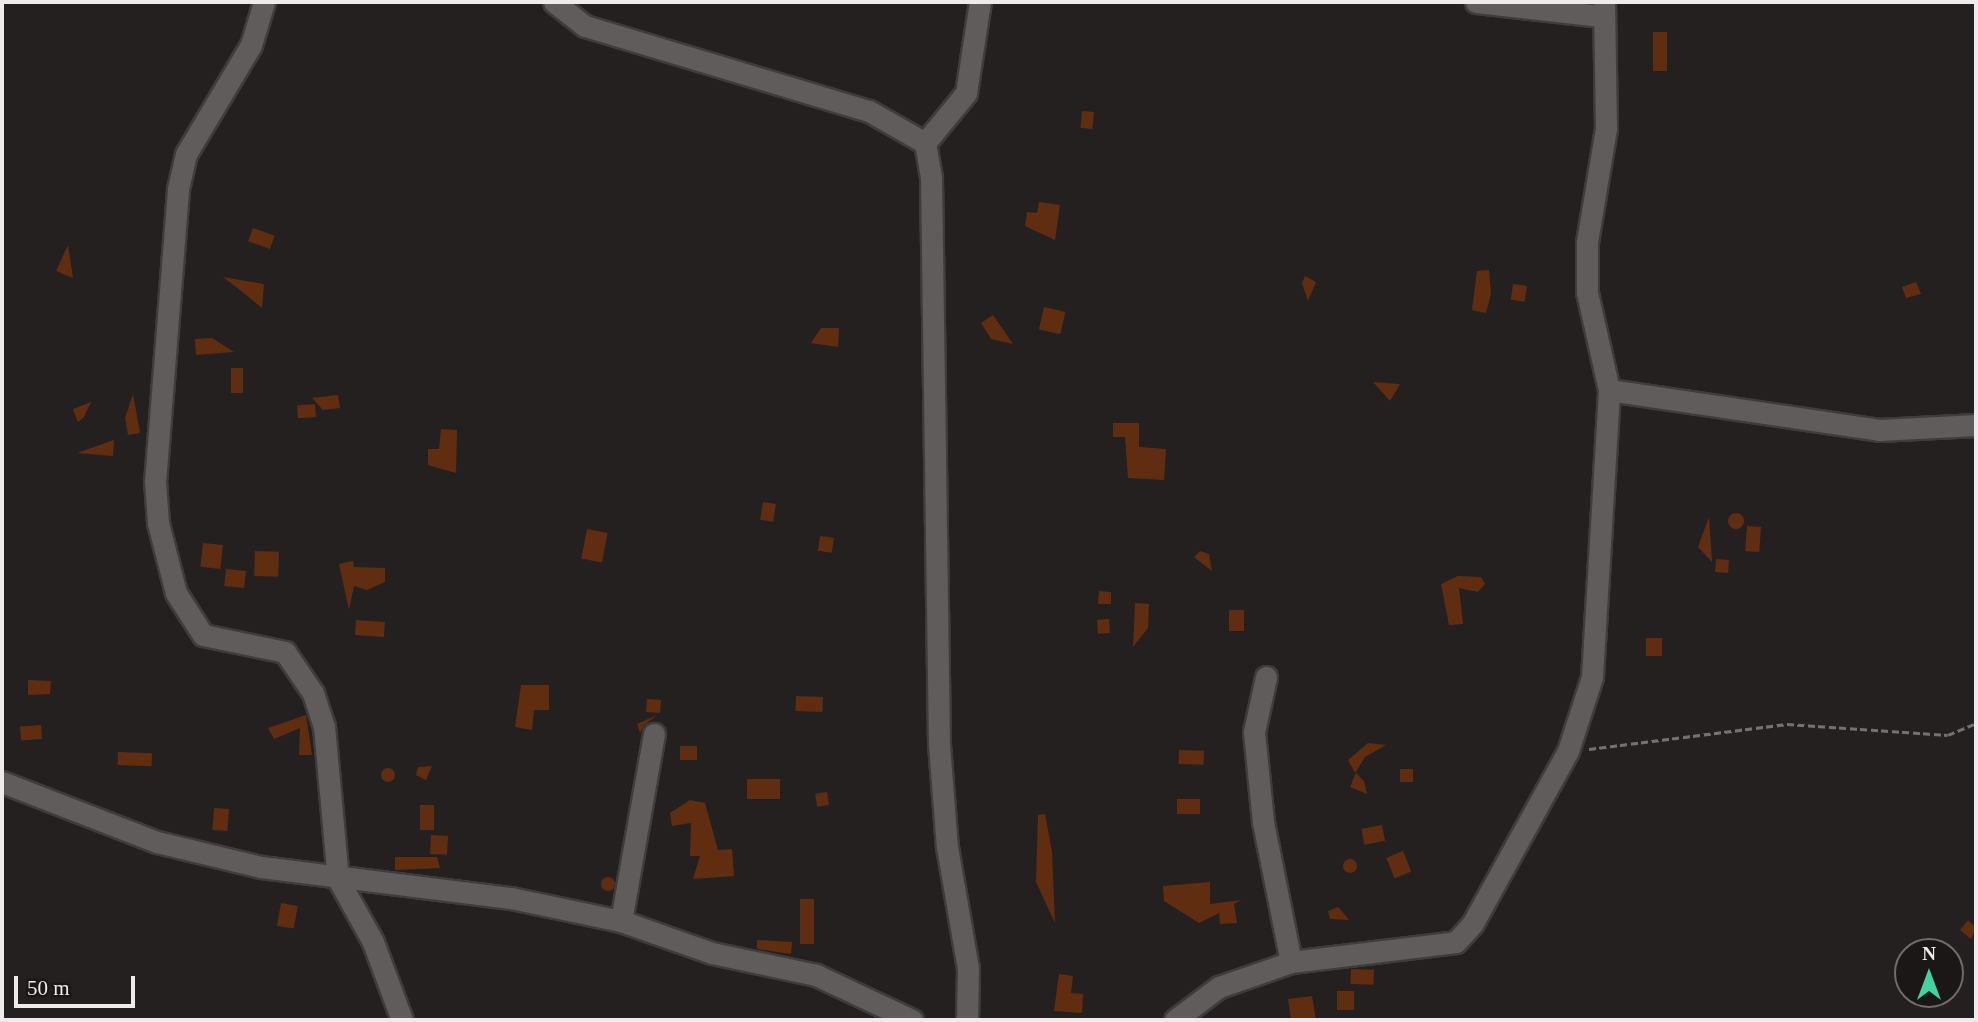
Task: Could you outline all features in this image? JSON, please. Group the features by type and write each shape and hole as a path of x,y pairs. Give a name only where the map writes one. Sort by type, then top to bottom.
{"street":[{"path":"264,2 251,46 186,154 177,190 155,481 158,523 176,593 203,635 285,652 313,694 324,726 338,879 373,942 402,1020"},
{"path":"554,2 585,26 869,111 925,143 932,178 939,744 947,847 968,968 967,1020"},
{"path":"925,143 966,93 980,2"},
{"path":"1175,1020 1219,987 1291,962 1456,942 1473,923 1568,751 1591,677 1609,390 1587,292 1609,87 1603,9 1476,2"},
{"path":"1609,390 1879,430 1976,425"},
{"path":"1266,677 1254,732 1263,822 1291,962"},
{"path":"621,921 654,734"},
{"path":"2,782 158,842 338,879 511,898 621,921 712,953 816,975 912,1020"}],"path":[{"path":"1568,751 1787,724 1948,735 1976,723"}],"building":[{"path":"1653,32 1667,32 1667,71 1653,71"},
{"path":"1082,111 1094,112 1092,129 1081,128"},
{"path":"1039,202 1060,205 1055,240 1025,226 1027,212 1037,213"},
{"path":"253,228 275,236 270,249 248,241"},
{"path":"68,245 73,278 56,271"},
{"path":"1489,270 1491,294 1486,313 1472,310 1477,271"},
{"path":"1305,276 1316,282 1308,301 1302,283"},
{"path":"223,277 264,284 262,308 240,290"},
{"path":"1916,282 1921,294 1906,298 1902,287"},
{"path":"1513,284 1527,286 1525,302 1511,300"},
{"path":"1044,307 1065,312 1060,334 1039,329"},
{"path":"993,315 1013,344 991,339 981,323"},
{"path":"821,328 839,328 838,347 811,343"},
{"path":"212,338 234,352 196,355 195,339"},
{"path":"231,368 243,368 243,393 231,393"},
{"path":"1373,382 1400,384 1390,401"},
{"path":"133,394 140,433 128,435 125,418"},
{"path":"338,395 340,408 323,410 312,398"},
{"path":"91,402 84,417 78,422 73,409"},
{"path":"315,404 316,417 298,418 297,405"},
{"path":"1113,423 1139,423 1139,447 1166,449 1164,480 1128,478 1125,437 1113,437"},
{"path":"441,429 457,430 456,473 428,465 428,449 439,449"},
{"path":"114,440 113,456 77,453"},
{"path":"763,502 776,504 773,522 760,520"},
{"path":"1733,513 1739,513 1744,521 1742,527 1733,529 1728,524 1728,518"},
{"path":"1709,517 1712,562 1698,547"},
{"path":"1747,526 1761,527 1759,552 1745,551"},
{"path":"587,529 608,533 602,562 581,558"},
{"path":"820,536 834,538 832,553 818,551"},
{"path":"203,543 223,545 220,569 200,567"},
{"path":"255,551 279,552 278,577 254,576"},
{"path":"1200,551 1209,554 1212,571 1194,557"},
{"path":"1716,559 1729,560 1728,573 1715,572"},
{"path":"353,561 354,567 385,568 385,582 367,590 354,586 349,610 339,564"},
{"path":"226,569 246,571 244,588 224,586"},
{"path":"1458,576 1481,577 1485,584 1478,592 1459,588 1463,624 1449,625 1441,584"},
{"path":"1099,591 1111,592 1111,604 1098,604"},
{"path":"1135,603 1149,604 1148,628 1133,647"},
{"path":"1229,610 1244,610 1244,631 1229,631"},
{"path":"1109,619 1110,633 1098,634 1097,620"},
{"path":"356,620 385,622 384,637 355,635"},
{"path":"1646,638 1662,638 1662,656 1646,656"},
{"path":"28,680 51,681 50,694 28,695"},
{"path":"521,685 549,685 549,710 534,710 532,730 515,727"},
{"path":"796,696 823,697 822,712 795,711"},
{"path":"647,699 661,700 660,713 646,712"},
{"path":"306,715 312,755 299,755 300,728 274,739 268,728"},
{"path":"657,715 644,725 640,733 637,724"},
{"path":"41,725 42,739 21,740 20,726"},
{"path":"1368,743 1386,745 1365,757 1355,773 1348,760"},
{"path":"680,746 697,746 697,760 680,760"},
{"path":"1179,750 1204,751 1203,765 1179,764"},
{"path":"118,752 152,753 152,766 118,765"},
{"path":"432,766 426,780 416,775 418,767"},
{"path":"388,768 393,770 393,780 388,782 383,780 381,775 383,770"},
{"path":"1400,769 1413,769 1413,782 1400,782"},
{"path":"1356,773 1364,781 1367,794 1350,787"},
{"path":"747,779 780,779 780,799 747,799"},
{"path":"827,792 829,805 817,807 815,794"},
{"path":"1177,799 1200,799 1200,814 1177,814"},
{"path":"690,800 705,803 718,850 732,849 734,876 693,879 700,856 690,856 691,823 672,826 670,813"},
{"path":"420,805 434,805 434,830 420,830"},
{"path":"214,808 229,809 227,831 212,830"},
{"path":"1045,814 1052,852 1055,923 1036,882 1038,815"},
{"path":"1382,825 1385,841 1364,845 1361,829"},
{"path":"431,835 448,836 447,855 430,854"},
{"path":"1403,851 1411,871 1395,878 1386,858"},
{"path":"395,857 437,857 440,868 395,870"},
{"path":"1347,859 1353,859 1357,866 1353,873 1347,873 1343,869 1343,863"},
{"path":"608,877 613,879 613,889 608,891 603,889 601,884 603,879"},
{"path":"1210,882 1210,904 1241,900 1234,904 1237,923 1220,924 1219,913 1199,923 1164,901 1163,886"},
{"path":"800,899 814,899 814,944 800,944"},
{"path":"281,903 298,906 294,929 277,926"},
{"path":"1338,907 1349,920 1330,919 1328,911"},
{"path":"1968,920 1976,928 1971,939 1960,930"},
{"path":"757,940 792,942 791,954 757,949"},
{"path":"1351,969 1374,970 1373,985 1350,984"},
{"path":"1059,974 1073,976 1071,993 1083,994 1082,1013 1054,1011"},
{"path":"1337,991 1354,991 1354,1010 1337,1010"},
{"path":"1312,996 1316,1020 1291,1020 1288,999"}]}
